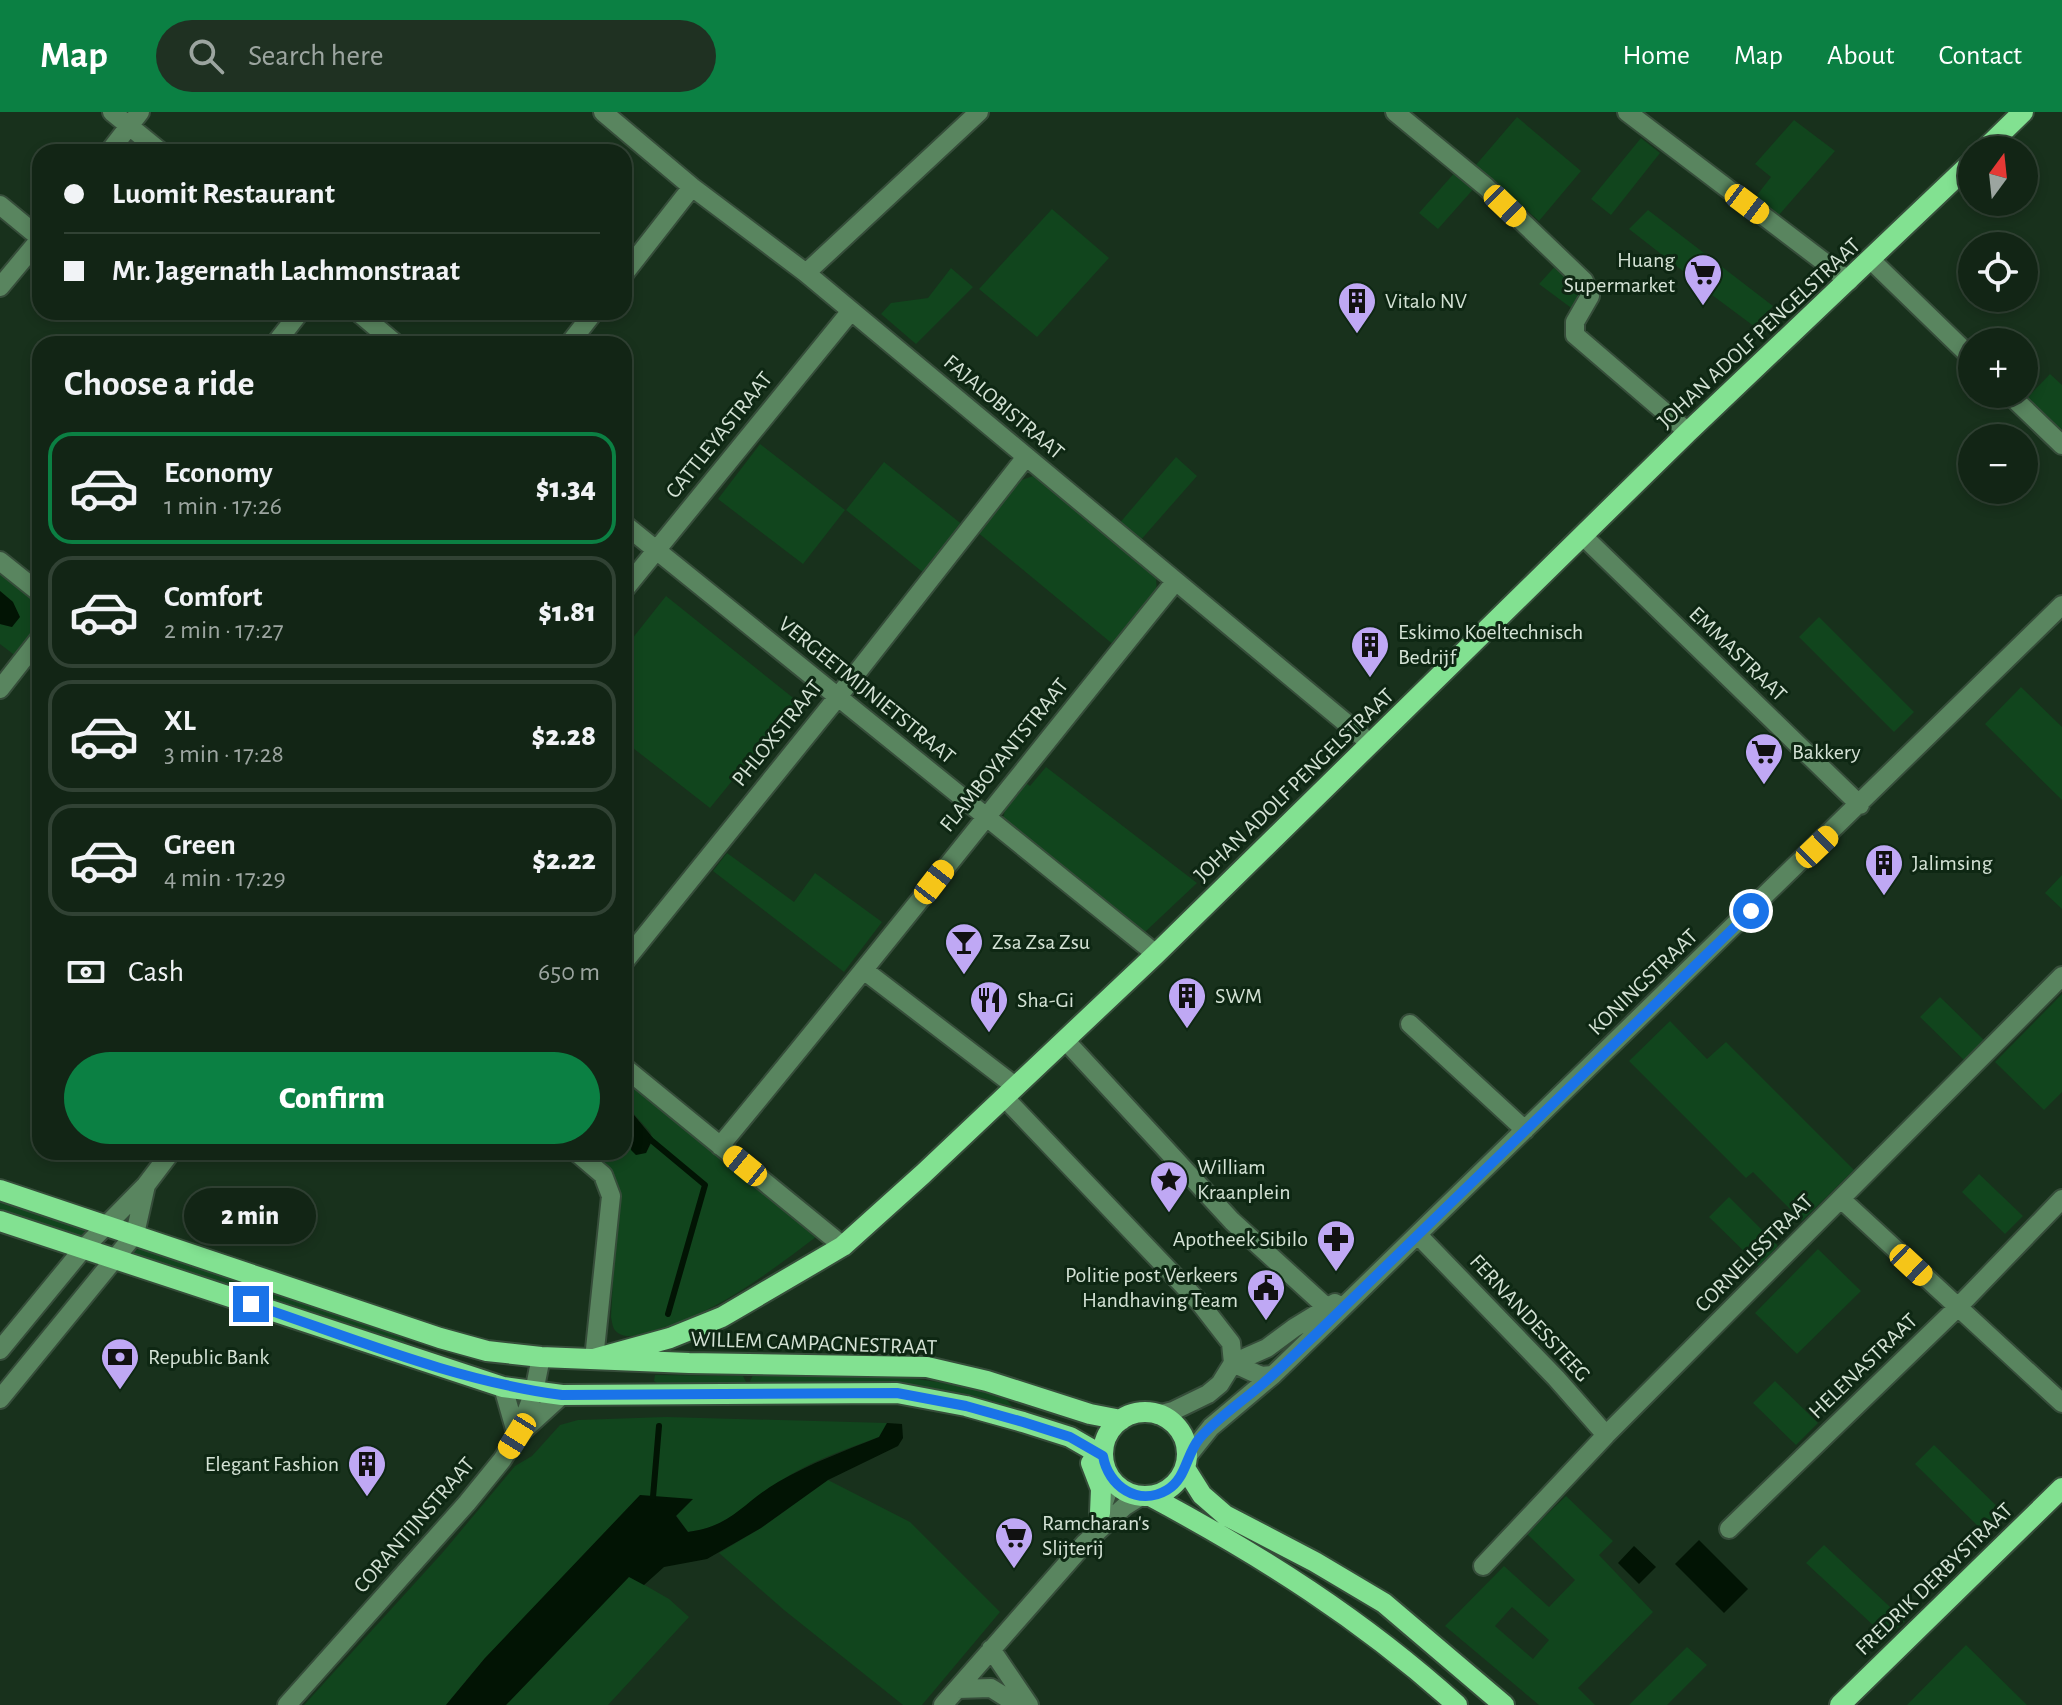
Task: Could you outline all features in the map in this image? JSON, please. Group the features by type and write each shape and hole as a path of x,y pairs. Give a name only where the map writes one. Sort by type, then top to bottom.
{"main road":[{"path":"1998,136 2023,112"},
{"name":"JOHAN ADOLF PENGELSTRAAT","path":"594,1359 670,1338 722,1317 843,1246 1156,954 1688,432 1958,176"},
{"name":"WILLEM CAMPAGNESTRAAT","path":"0,1190 440,1338 487,1351 594,1359 927,1367 1121,1420"},
{"path":"0,1221 503,1387 562,1395 897,1393 966,1406 1070,1437 1103,1456"},
{"path":"1457,1705 1406,1659 1298,1581 1229,1538 1145,1496 1130,1493 1112,1480 1103,1456 1107,1436 1121,1420 1139,1413 1158,1415 1178,1428 1184,1439 1186,1463 1202,1495 1225,1515 1315,1562 1384,1603 1504,1705"},
{"path":"1070,1437 1083,1451 1098,1477 1102,1500 1100,1513"},
{"path":"1145,1496 1173,1485 1186,1463"},
{"name":"FREDRIK DERBYSTRAAT","path":"1840,1705 2062,1488"}],"street":[{"path":"112,112 135,119 155,144"},
{"name":"FAJALOBISTRAAT","path":"603,112 692,187 806,273 1370,743"},
{"path":"806,273 979,112"},
{"path":"1395,112 1486,187 1584,281 1590,296 1575,322 1575,335 1688,432"},
{"path":"1627,112 1849,281"},
{"path":"115,144 135,119"},
{"path":"632,264 692,187"},
{"path":"0,205 32,231"},
{"path":"0,287 32,248"},
{"path":"1871,260 1958,344"},
{"name":"CATTLEYASTRAAT","path":"632,580 851,311"},
{"path":"281,336 294,320"},
{"path":"368,320 386,336"},
{"path":"575,336 588,320"},
{"path":"2024,408 2062,445"},
{"name":"PHLOXSTRAAT","path":"632,952 1026,457"},
{"name":"VERGEETMIJNIETSTRAAT","path":"632,530 1156,954"},
{"name":"EMMASTRAAT","path":"1583,536 1860,805"},
{"path":"0,561 32,587"},
{"name":"FLAMBOYANTSTRAAT","path":"720,1146 865,971 986,815 1175,582"},
{"name":"KONINGSTRAAT","path":"1158,1415 1208,1394 1220,1384 1233,1363 1267,1348 1359,1292 2062,605"},
{"path":"0,689 32,648"},
{"path":"865,971 1009,1092 1200,1303 1231,1343 1233,1363 1261,1376 1273,1375"},
{"name":"CORNELISSTRAAT","path":"1483,1566 1606,1435 2062,976"},
{"path":"1410,1024 1525,1130"},
{"path":"1065,1040 1232,1221 1330,1311"},
{"path":"632,1074 843,1246"},
{"path":"0,1350 83,1249 146,1185 165,1160"},
{"path":"585,1160 603,1175 611,1196 594,1359"},
{"path":"0,1399 135,1234 146,1185"},
{"path":"1841,1199 2062,1403"},
{"name":"HELENASTRAAT","path":"1729,1529 1957,1308 2062,1199"},
{"name":"FERNANDESSTEEG","path":"1418,1235 1556,1378 1606,1435"},
{"name":"KONINGSTRAAT","path":"1186,1463 1211,1427 1273,1375 1330,1311"},
{"name":"CORANTIJNSTRAAT","path":"287,1705 502,1460 517,1436 534,1392 541,1357"},
{"path":"503,1387 517,1436 562,1395"},
{"path":"1085,1543 1112,1480"},
{"path":"943,1705 1085,1543 1145,1496"},
{"path":"991,1649 1029,1705"},
{"path":"957,1689 991,1688 1018,1705"}],"green space":[{"path":"1517,117 1581,171 1539,221 1475,166"},
{"path":"1794,120 1835,151 1778,216 1754,199 1771,177 1755,164"},
{"path":"1641,138 1660,153 1611,215 1591,199"},
{"path":"1457,170 1476,186 1438,229 1419,213"},
{"path":"1052,209 1109,258 1037,337 979,289"},
{"path":"1648,210 1773,306 1755,327 1708,292 1718,279 1697,265 1688,275 1629,229"},
{"path":"1559,262 1585,290 1574,310 1539,284"},
{"path":"951,268 973,287 916,344 881,314 891,303 928,298"},
{"path":"2050,374 2062,385 2062,435 2033,408 2038,408 2038,386"},
{"path":"760,444 845,510 803,564 718,499"},
{"path":"1176,457 1197,476 1139,542 1118,525"},
{"path":"884,462 964,526 925,574 846,510"},
{"path":"1033,476 1040,478 1151,570 1156,578 1157,594 1115,646 976,531 1016,482"},
{"path":"0,573 32,600 32,638 17,657 0,644 0,624 12,627 13,602 0,591"},
{"path":"666,596 797,701 710,808 632,747 632,639"},
{"path":"1819,617 1914,712 1894,732 1799,637"},
{"path":"2021,687 2062,727 2062,800 1985,724"},
{"path":"1046,767 1197,883 1145,932 1123,914 1121,916 1003,819 1007,801 1023,781 1030,786"},
{"path":"727,853 794,902 815,873 882,922 844,972 713,871"},
{"path":"2062,875 2062,909 2045,893"},
{"path":"2062,994 2062,1092 2044,1110 1995,1062"},
{"path":"1940,997 1986,1042 1966,1062 1920,1017"},
{"path":"1670,1021 1707,1059 1726,1042 1854,1170 1802,1221 1753,1172 1746,1178 1629,1061"},
{"path":"632,1084 816,1237 720,1303 678,1322 628,1336 614,1329 611,1317 618,1186 609,1172 595,1160 632,1160 632,1150 646,1153 653,1140 632,1112"},
{"path":"1979,1174 2023,1216 2005,1234 1962,1192"},
{"path":"1729,1197 1778,1246 1759,1266 1709,1217"},
{"path":"0,1201 79,1225 85,1229 84,1238 0,1214"},
{"path":"144,1248 396,1333 410,1346 492,1371 490,1374 133,1254 135,1250"},
{"path":"1818,1249 1861,1291 1797,1354 1755,1313"},
{"path":"821,1373 936,1382 1005,1398 1012,1406 1011,1409 752,1384 750,1381 756,1374"},
{"path":"655,1375 743,1376 746,1382 743,1385 657,1383 654,1381"},
{"path":"1775,1381 1818,1423 1796,1445 1753,1403"},
{"path":"666,1417 887,1423 879,1437 838,1452 785,1478 725,1521 688,1532 676,1515 692,1499 485,1658 446,1705 304,1705 444,1551 515,1466 532,1456 560,1425 578,1420"},
{"path":"1934,1445 2005,1514 1986,1534 1915,1464"},
{"path":"828,1480 910,1522 1000,1612 922,1705 903,1705 784,1610 719,1553 761,1528"},
{"path":"1566,1496 1613,1541 1599,1555 1653,1612 1578,1688 1595,1705 1539,1705 1445,1626 1504,1566 1549,1607 1575,1580 1527,1534","holes":["1512,1607 1549,1640 1533,1659 1495,1626"]},
{"path":"1824,1545 1905,1621 1887,1638 1806,1563"},
{"path":"629,1576 669,1599 689,1617 608,1705 506,1705"},
{"path":"1966,1645 2027,1705 1907,1705"},
{"path":"1687,1647 1707,1665 1667,1705 1629,1705"}],"shaded area":[{"path":"0,591 13,602 20,617 12,627 0,624"},
{"path":"632,1113 653,1138 646,1153 636,1155 632,1151"},
{"path":"887,1423 902,1424 903,1438 898,1446 828,1480 761,1528 707,1559 664,1567 644,1585 629,1577 506,1705 446,1705 485,1658 640,1495 693,1499 676,1516 688,1532 703,1529 727,1519 790,1475 879,1437"},
{"path":"1699,1540 1748,1589 1724,1613 1675,1564"},
{"path":"1634,1546 1656,1567 1639,1584 1618,1563"}],"waterway":[{"path":"651,1140 705,1185 668,1314"},
{"path":"653,1497 659,1426"}],"place":[{"name":"Huang Supermarket","path":"1703,307"},
{"name":"Vitalo NV","path":"1357,335"},
{"name":"Eskimo Koeltechnisch Bedrijf","path":"1370,679"},
{"name":"Bakkery","path":"1764,786"},
{"name":"Jalimsing","path":"1884,897"},
{"name":"Zsa Zsa Zsu","path":"964,976"},
{"name":"SWM","path":"1187,1030"},
{"name":"Sha-Gi","path":"989,1034"},
{"name":"William Kraanplein","path":"1169,1214"},
{"name":"Apotheek Sibilo","path":"1336,1273"},
{"name":"Politie post Verkeers Handhaving Team","path":"1266,1322"},
{"name":"Republic Bank","path":"120,1391"},
{"name":"Elegant Fashion","path":"367,1498"},
{"name":"Ramcharan's Slijterij","path":"1014,1570"}],"route":[{"path":"251,1304 487,1383 534,1392 562,1395 897,1393 966,1406 1070,1437 1103,1456 1107,1473 1120,1488 1141,1496 1155,1495 1165,1491 1180,1477 1187,1457 1211,1427 1315,1335 1751,911"}]}
